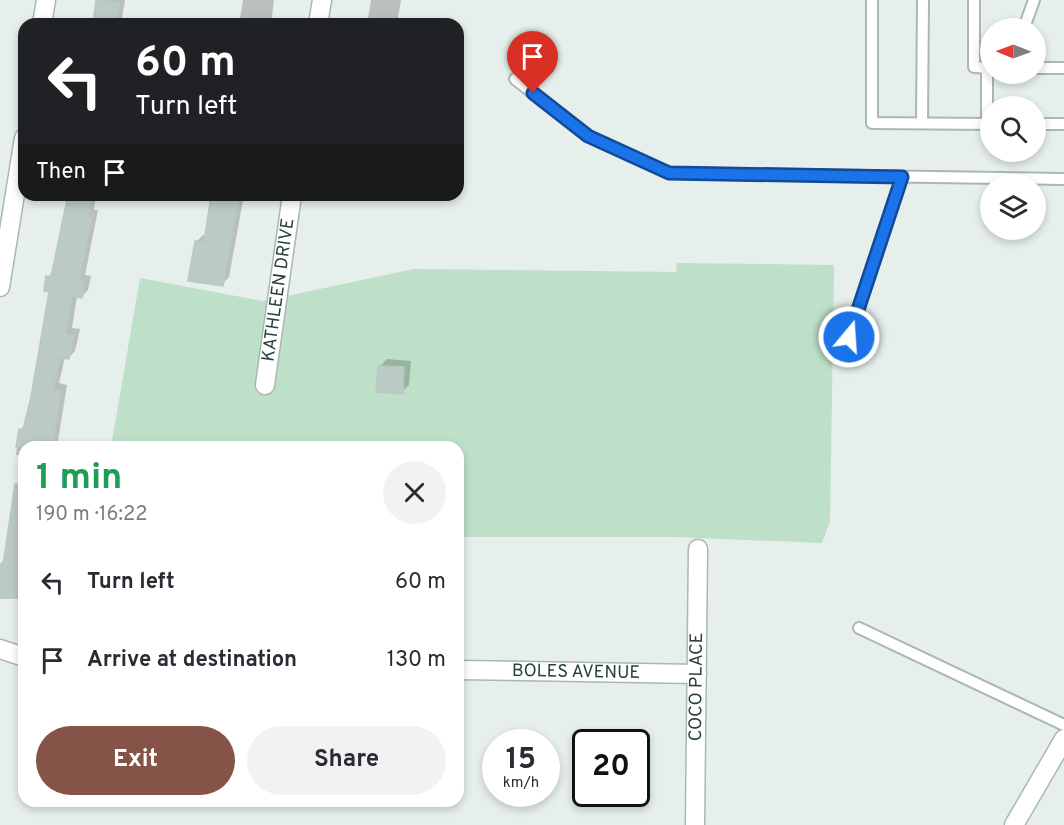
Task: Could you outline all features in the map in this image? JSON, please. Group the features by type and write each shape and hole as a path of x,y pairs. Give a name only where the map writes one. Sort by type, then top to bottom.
{"street":[{"path":"43,18 46,0"},
{"path":"319,18 322,0"},
{"path":"0,287 18,175"},
{"name":"KATHLEEN DRIVE","path":"265,385 291,201"},
{"name":"COCO PLACE","path":"695,825 698,549"},
{"path":"0,650 18,655"},
{"name":"BOLES AVENUE","path":"464,670 697,674"},
{"path":"1014,825 1064,739"}],"lane":[{"path":"872,0 872,123 980,124"},
{"path":"922,123 923,0"},
{"path":"974,0 974,67 980,67"},
{"path":"1028,18 1034,0"},
{"path":"1046,68 1064,69"},
{"path":"515,79 588,136 669,173 1064,179"},
{"path":"1046,124 1064,124"},
{"path":"849,337 902,177"},
{"path":"860,628 1064,725"}],"green space":[{"path":"677,263 834,265 830,521 822,543 673,537 464,537 464,441 112,441 140,278 263,301 414,269 676,272"}],"building":[{"path":"96,0 120,2 117,18 94,18"},
{"path":"67,201 90,201 88,216 92,217 79,281 85,282 82,298 72,296 66,334 74,336 69,359 60,358 53,390 61,391 53,441 18,441 18,447 16,447 19,429 23,430 31,397 49,292 44,291 46,276 51,277"},
{"path":"210,201 238,201 223,286 188,281 195,241 204,242"},
{"path":"378,366 404,367 403,394 376,392"},
{"path":"15,484 18,484 18,598 0,598 0,565 3,565"}],"route":[{"path":"533,93 588,136 669,173 902,177 849,337"}]}
